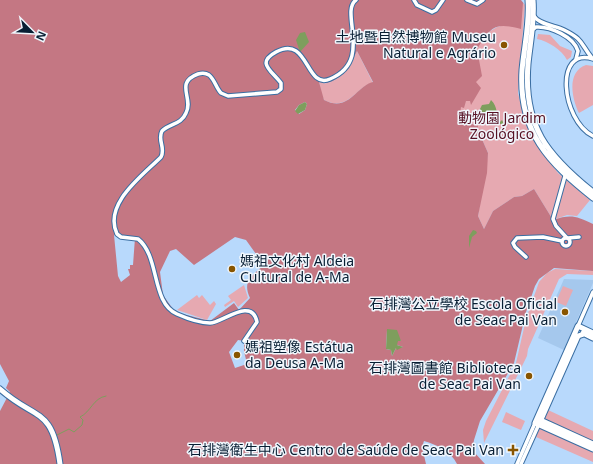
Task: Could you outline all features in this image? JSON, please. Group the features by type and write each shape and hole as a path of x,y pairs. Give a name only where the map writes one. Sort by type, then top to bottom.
{"main road":[{"path":"528,0 522,85 524,104 530,125 537,141 549,158 565,176 593,198"},
{"path":"532,0 534,13 527,84 528,96 538,132 561,164 593,192"},
{"path":"577,328 593,333"},
{"path":"577,328 584,334 593,338"},
{"path":"538,422 577,328"},
{"path":"538,422 578,336 584,334"},
{"path":"0,388 40,415 50,424 56,439 60,464"},
{"path":"538,422 593,444"},
{"path":"538,422 593,448"}],"street":[{"path":"244,341 257,322 254,314 247,311 236,312 208,323 177,314 171,310 162,297 149,253 143,244 138,239 121,237 116,234 115,209 121,198 161,158 163,150 160,138 162,131 165,128 178,123 186,115 188,109 185,88 189,79 198,74 206,73 212,78 221,93 228,96 277,92 280,89 281,83 266,64 266,60 268,56 279,50 288,48 301,54 313,75 319,80 325,81 333,78 345,68 353,54 354,38 350,10 352,4 356,0"},
{"path":"414,0 417,5 432,12 436,10 443,0"},
{"path":"467,0 477,4 483,0"},
{"path":"534,13 534,18 539,21 577,37 584,45 592,59"},
{"path":"532,32 535,27 540,27 575,43 578,49 578,56 569,69 566,79 568,100 580,127 593,136"},
{"path":"575,60 582,57 592,59"},
{"path":"526,257 514,247 514,243 517,238 543,237 562,241 564,245 567,245 570,242 556,226 553,219 565,176"},
{"path":"562,241 568,238 579,237"},
{"path":"577,328 593,292"},
{"path":"516,464 538,422"},
{"path":"521,464 538,422"}],"shaded area":[{"path":"0,0 521,0 525,5 523,3 521,29 505,26 494,28 490,31 477,49 482,76 476,82 481,88 471,105 470,101 466,101 464,108 461,107 459,122 471,122 472,124 478,126 478,130 488,153 487,173 478,216 484,229 493,211 514,197 522,196 534,189 553,220 564,217 573,217 593,224 593,271 554,268 539,279 535,286 526,312 514,363 480,421 474,440 474,452 485,464 457,464 447,452 424,441 422,447 426,464 0,464 0,411 10,392 6,388 9,381 0,364","holes":["357,51 373,82 367,84 346,101 333,103 324,100 319,82 332,82 342,74","305,102 307,104 305,110 299,114 295,110 299,105","116,234 124,238 135,238 133,265 130,265 130,269 128,269 130,275 121,282 118,276 114,235","235,237 246,240 264,265 250,279 247,287 250,298 239,310 234,303 210,321 175,312 163,295 160,272 170,251 176,249 194,265","387,330 401,341 397,341 397,345 403,347 396,348 392,356 391,350 386,349","238,340 244,341 244,351 247,364 235,368 229,352"]},
{"path":"305,32 309,42 300,52 296,40 300,33"},
{"path":"491,100 495,105 500,122 502,120 504,124 499,124 496,120 486,121 475,119 482,105 489,104"},
{"path":"305,102 307,104 305,110 298,114 295,111 299,105"},
{"path":"473,230 477,233 472,237 469,248 469,236"},
{"name":"石排灣公立學校 Escola Oficial de Seac Pai Van","path":"564,279 593,280 593,283 564,350 538,338"},
{"path":"387,329 397,330 401,341 398,341 397,345 403,347 397,350 396,348 392,356 391,350 386,349"}],"green space":[{"name":"動物園 Jardim Zoológico","path":"523,3 525,5 518,93 523,114 539,147 558,173 590,200 577,216 567,215 553,220 534,189 522,196 514,197 493,211 484,229 478,216 488,153 478,130 471,122 459,122 440,100 487,33 504,25"},
{"path":"538,34 550,35 560,46 572,51 571,57 567,60 565,56 554,46 537,39"},
{"path":"357,51 373,83 363,88 347,101 333,103 324,100 319,82 331,82 342,74"},
{"path":"586,65 593,66 593,105 579,113 574,101 572,86 575,73"},
{"path":"555,269 593,271 593,275 567,274 559,279 528,349 527,356 484,443 483,430 486,421 516,363 526,319 539,282 547,273"},
{"path":"244,285 248,298 238,307 234,301 225,307 224,305 231,300 228,296"},
{"path":"563,286 573,290 566,306 556,302"},
{"path":"197,295 199,298 202,295 210,305 214,301 216,304 207,320 177,310"},
{"path":"548,410 593,431 593,442 544,420"},
{"path":"506,412 525,421 521,430 502,422"},
{"path":"540,427 593,451 593,462 536,437"}],"waterway":[{"path":"55,436 69,429 74,432 82,425 83,420 80,417 84,415 98,399 106,396"}],"place":[{"name":"土地暨自然博物館 Museu Natural e Agrário","path":"504,45"},
{"name":"媽祖文化村 Aldeia Cultural de A-Ma","path":"232,269"},
{"name":"石排灣公立學校 Escola Oficial de Seac Pai Van","path":"565,312"},
{"name":"媽祖塑像 Estátua da Deusa A-Ma","path":"237,355"},
{"name":"石排灣圖書館 Biblioteca de Seac Pai Van","path":"529,376"},
{"name":"石排灣衛生中心 Centro de Saúde de Seac Pai Van","path":"513,450"}]}
